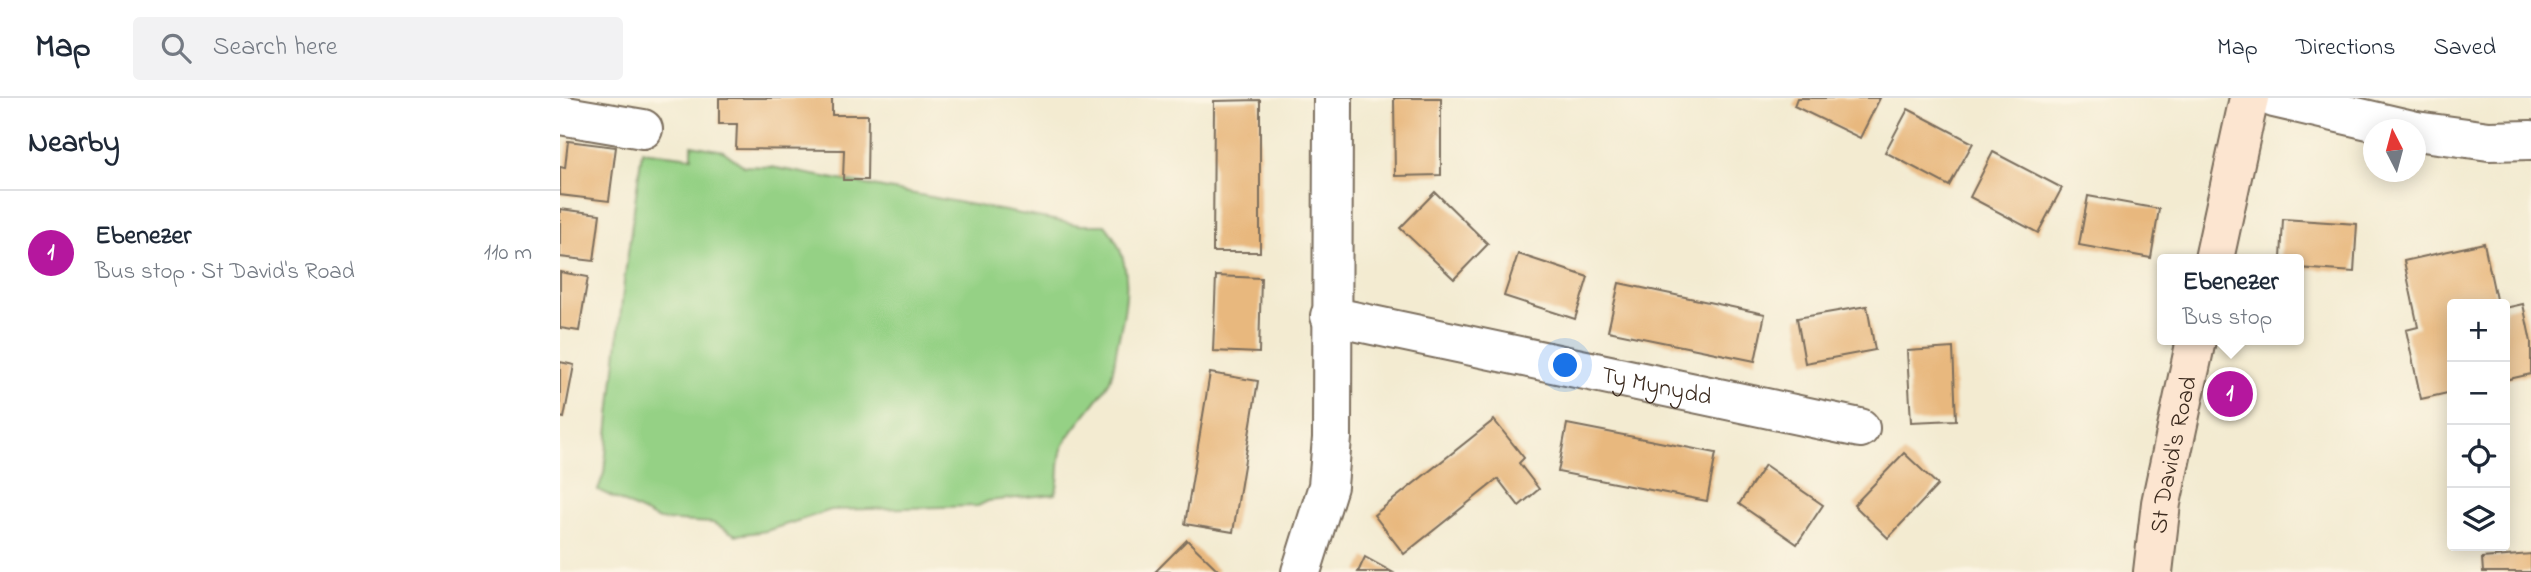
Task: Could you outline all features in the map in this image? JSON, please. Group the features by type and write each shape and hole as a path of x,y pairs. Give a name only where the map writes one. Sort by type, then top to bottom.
{"street":[{"path":"1301,572 1328,486 1332,438 1330,316 1333,98"},
{"path":"2215,254 2249,98"},
{"path":"2274,98 2366,119"},
{"path":"560,115 643,129"},
{"path":"2426,132 2489,141 2531,140"},
{"name":"Ty Mynydd","path":"1330,316 1860,428"},
{"name":"St David's Road","path":"2152,572 2161,503 2195,345"}],"green space":[{"path":"692,145 723,151 744,166 771,167 1080,225 1105,225 1115,239 1125,268 1124,314 1111,378 1064,445 1055,494 988,501 978,506 831,510 766,531 736,535 713,523 659,520 598,490 604,473 624,282 642,151 692,157"}],"building":[{"path":"719,98 832,98 832,115 868,115 867,180 843,180 844,150 736,149 737,124 719,124"},
{"path":"1394,98 1441,98 1441,175 1395,176"},
{"path":"1797,98 1880,98 1860,138 1794,106"},
{"path":"1260,100 1260,252 1213,252 1214,101"},
{"path":"1908,109 1973,143 1949,186 1885,152"},
{"path":"568,141 616,147 609,201 560,195 560,167 565,168"},
{"path":"1993,152 2062,188 2038,233 1970,197"},
{"path":"1435,192 1488,244 1454,279 1400,228"},
{"path":"2088,196 2159,209 2151,258 2079,245"},
{"path":"560,209 600,214 594,261 560,257"},
{"path":"2283,219 2357,224 2354,272 2304,268 2304,254 2281,254"},
{"path":"2484,243 2496,299 2447,299 2447,393 2421,399 2406,330 2418,327 2404,261"},
{"path":"1518,254 1588,277 1575,319 1504,296"},
{"path":"560,272 588,277 579,331 560,328"},
{"path":"1216,276 1261,278 1259,353 1213,351"},
{"path":"1619,283 1765,314 1755,361 1608,331"},
{"path":"2523,304 2531,342 2531,374 2510,379 2510,362 2510,307"},
{"path":"1867,306 1875,350 1805,363 1797,318"},
{"path":"1953,348 1956,420 1911,422 1907,351"},
{"path":"560,362 574,365 564,418 560,417"},
{"path":"1210,373 1258,381 1233,532 1185,524"},
{"path":"1494,420 1524,458 1519,463 1539,489 1519,506 1498,479 1404,554 1374,515"},
{"path":"1567,424 1716,453 1707,501 1558,472"},
{"path":"1904,453 1938,485 1888,538 1854,505"},
{"path":"1765,465 1823,505 1797,544 1739,504"},
{"path":"1187,540 1220,572 1155,572"},
{"path":"2531,554 2531,572 2483,572 2482,558"},
{"path":"1365,557 1392,572 1358,572"}],"place":[{"name":"Ebenezer","path":"2230,394"}]}
